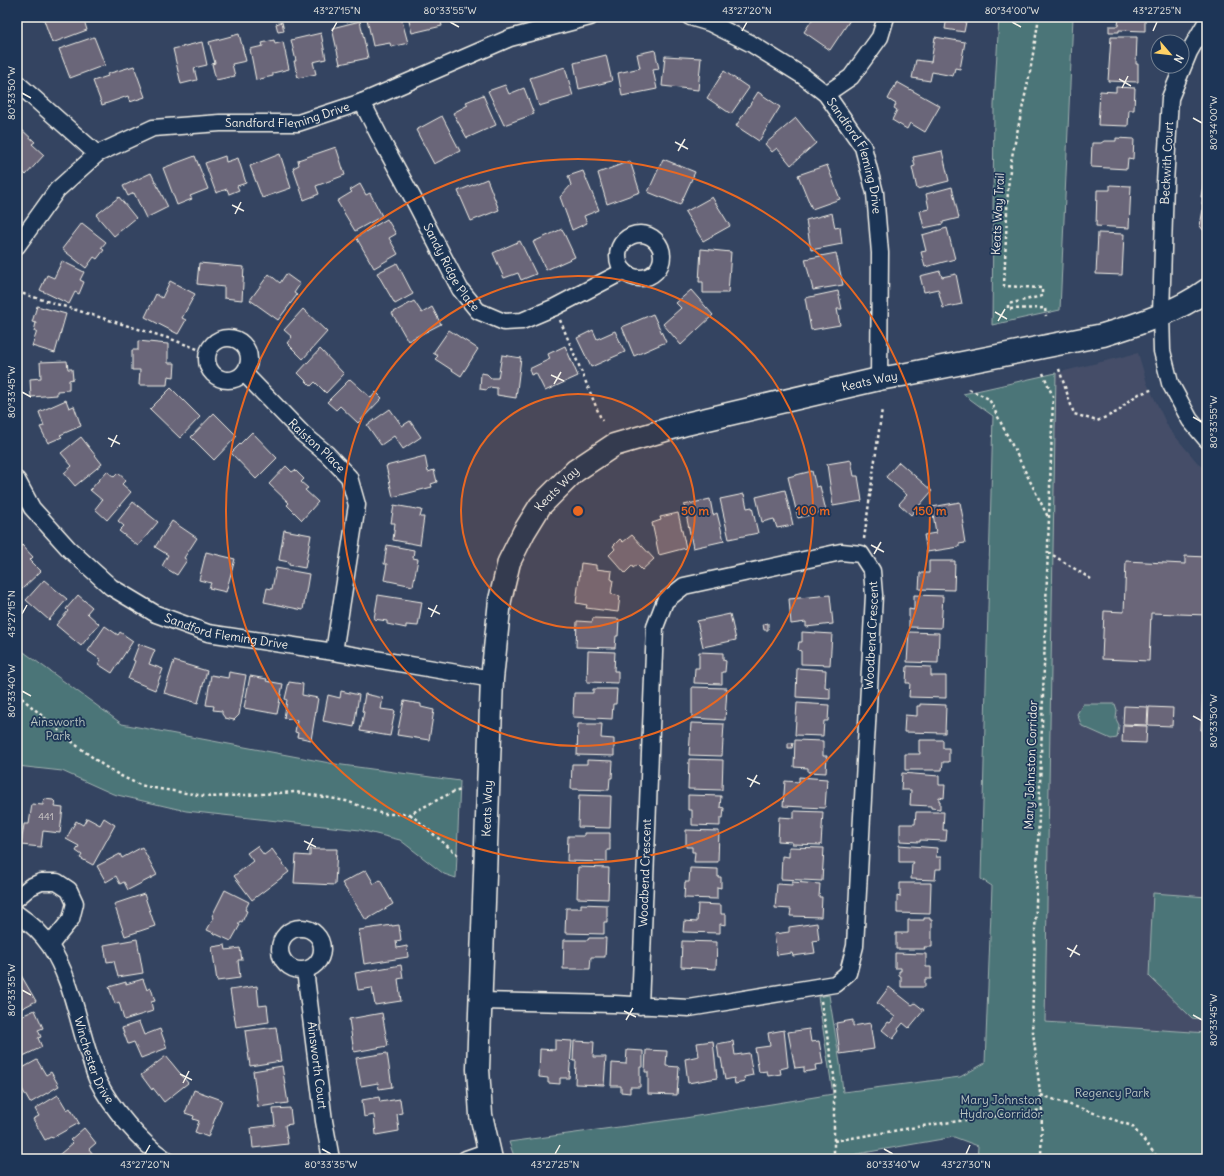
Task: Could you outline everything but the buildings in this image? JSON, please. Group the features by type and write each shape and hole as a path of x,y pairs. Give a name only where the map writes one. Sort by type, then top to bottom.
{"street":[{"name":"Sandford Fleming Drive","path":"17,246 57,190 98,154 153,128 220,123 298,123 362,102 510,38 590,17"},
{"name":"Sandford Fleming Drive","path":"690,17 710,23 750,43 803,76 826,94 863,147 875,193 880,253 879,379"},
{"path":"826,94 851,77 880,37 886,17"},
{"name":"Beckwith Court","path":"1207,21 1189,52 1170,98 1165,183 1161,314 1162,351 1170,383 1190,420 1207,440"},
{"path":"17,83 98,154"},
{"name":"Sandy Ridge Place","path":"362,102 460,289 478,311 504,322 522,321 555,307 624,271"},
{"name":"Keats Way","path":"490,1155 481,1115 478,1069 492,679 500,600 509,562 524,532 540,506 575,471 614,445 686,424 879,379 1103,335 1136,325 1197,297 1207,290"},
{"path":"226,338 233,338 242,343 247,349 249,357 249,365 244,373 232,380 225,380 218,378 211,372 208,365 208,353 212,345 220,339 226,338"},
{"name":"Ralston Place","path":"244,373 303,434 327,454 349,477 357,505 334,652"},
{"name":"Sandford Fleming Drive","path":"17,480 32,508 69,549 111,587 156,614 208,633 334,652 492,679"},
{"name":"Woodbend Crescent","path":"481,1001 689,1008 835,984 848,973 855,946 874,595 872,571 861,554 841,552 684,586 665,601 655,627 640,1006"},
{"path":"17,898 30,887 41,882 57,882 69,890 75,902 71,919 50,945"},
{"name":"Winchester Drive","path":"17,914 27,921 50,945 62,969 71,992 98,1080 118,1112 151,1150 164,1159"},
{"name":"Ainsworth Court","path":"305,970 324,1121 331,1159"},
{"path":"466,1159 490,1155"}],"path":[{"name":"Keats Way Trail","path":"1038,17 1030,72 1011,161 1008,188 1004,286 1042,288 1042,296 1008,304 1008,309 1045,308 1046,316"},
{"path":"17,292 208,353"},
{"path":"555,307 602,421"},
{"path":"1058,369 1074,414 1097,421 1119,411 1127,402 1139,394 1154,389"},
{"name":"Mary Johnston Corridor","path":"1041,1159 1042,1110 1032,1023 1053,397 1043,373"},
{"path":"969,389 989,398 1048,518"},
{"path":"861,554 882,409"},
{"path":"1047,551 1091,579"},
{"path":"17,694 76,745 104,766 121,776 154,788 211,797 296,792 346,801 382,814 410,814 452,792 462,790"},
{"path":"410,814 458,856"},
{"path":"819,987 834,1075 834,1159"},
{"path":"1041,1096 1132,1126 1159,1159"},
{"path":"834,1141 929,1125 1042,1110"}],"shaded area":[{"path":"1138,353 1147,383 1169,429 1197,462 1207,470 1207,1033 1045,1023 1056,373"}],"green space":[{"path":"999,17 1073,17 1060,310 992,325 994,105"},
{"name":"Mary Johnston Hydro Corridor","path":"1056,373 1045,1022 1207,1033 1207,1159 977,1159 978,1146 954,1137 846,1156 845,1159 515,1159 509,1142 685,1118 833,1094 818,997 829,995 843,1092 960,1077 985,1063 992,886 981,879 993,416 963,394"},
{"name":"Ainsworth Park","path":"17,647 122,724 335,764 460,781 456,878 444,874 400,840 360,830 186,811 113,794 62,771 17,766"},
{"path":"1083,704 1115,704 1117,710 1116,719 1119,725 1117,738 1111,739 1082,726 1077,714"},
{"path":"1153,893 1207,897 1207,1020 1192,1018 1149,976"}],"park label":[{"name":"Regency Park","path":"1112,1093"}]}
